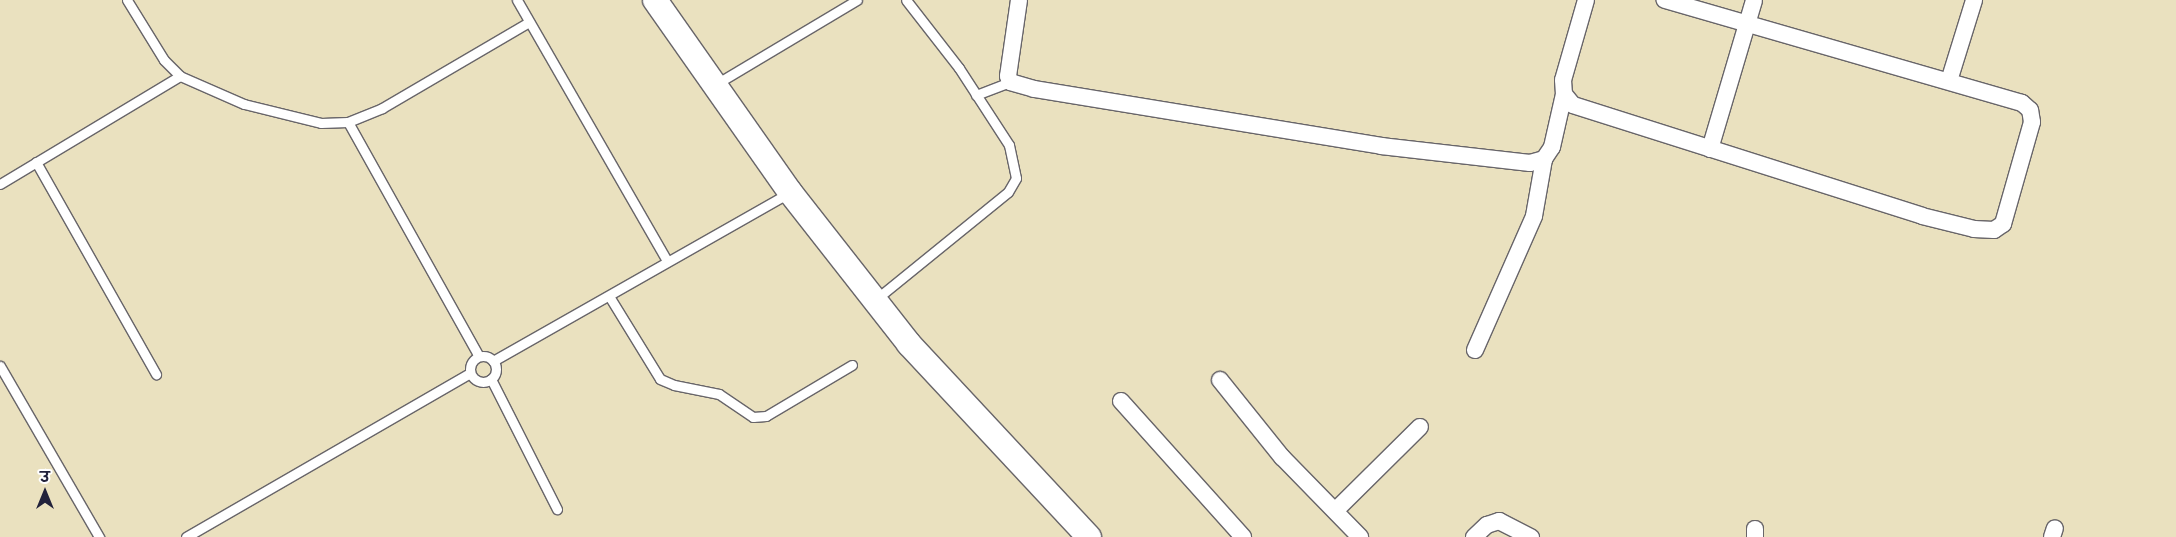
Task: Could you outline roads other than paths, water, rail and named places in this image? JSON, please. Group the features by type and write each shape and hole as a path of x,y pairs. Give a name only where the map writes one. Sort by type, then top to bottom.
{"street":[{"path":"1019,0 1008,68 1010,82 1034,89 1381,146 1530,163 1544,159"},
{"path":"1475,350 1534,216 1544,159 1552,147 1564,94 1563,80 1586,0"},
{"path":"1564,94 1573,104 1585,111 1922,216 1974,230 1994,230 2003,224 2009,212 2030,138 2030,110 2010,98 1665,0"},
{"path":"1710,149 1754,0"},
{"path":"1949,81 1974,0"},
{"path":"657,1 714,86 790,192 875,301 940,378 1089,537"},
{"path":"1220,380 1282,456 1360,537"},
{"path":"1121,401 1243,537"},
{"path":"1336,510 1420,427"},
{"path":"1474,537 1487,525 1499,521 1531,537"}],"lane":[{"path":"127,0 164,60 180,76 219,95 298,118 321,122 348,122 420,88 529,22"},
{"path":"517,0 667,261"},
{"path":"714,86 857,0"},
{"path":"875,301 1008,192 1016,178 1009,145 976,95 906,0"},
{"path":"0,184 180,76"},
{"path":"976,95 1010,82"},
{"path":"348,122 479,356 493,361 790,192"},
{"path":"36,162 156,374"},
{"path":"610,296 660,379 674,385 719,394 753,417 766,416 852,365"},
{"path":"479,356 471,362 470,373 476,380 491,379"},
{"path":"491,379 496,370 493,361"},
{"path":"0,366 99,537"},
{"path":"186,537 470,373"},
{"path":"491,379 557,508"}]}
